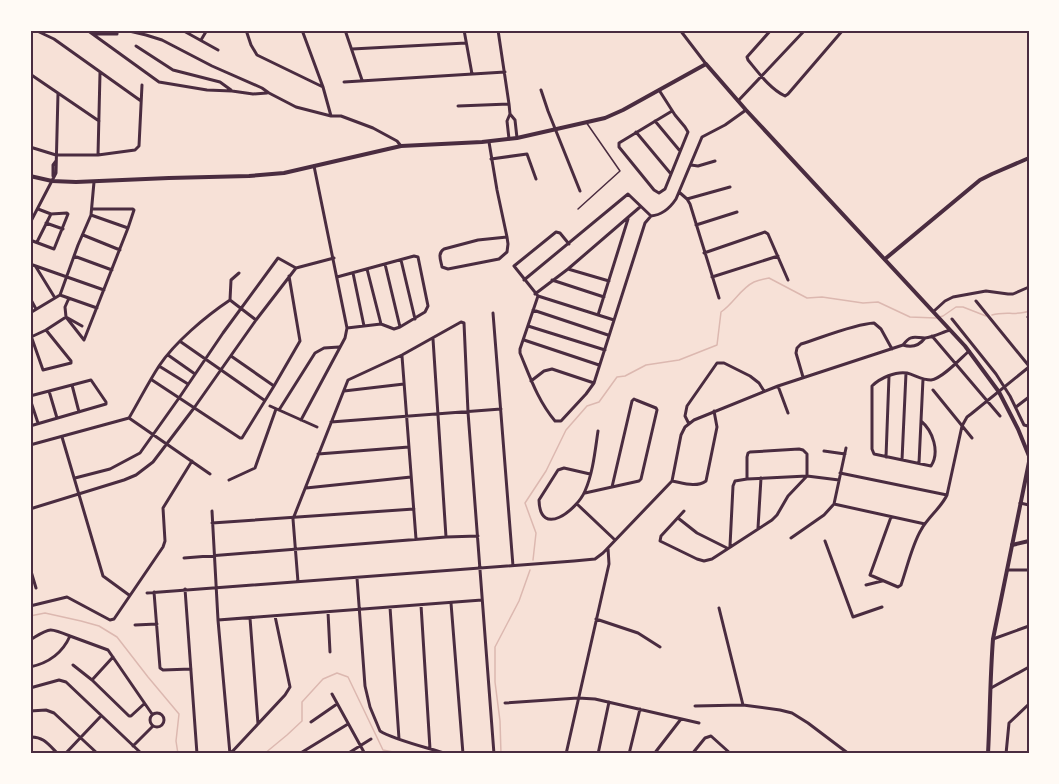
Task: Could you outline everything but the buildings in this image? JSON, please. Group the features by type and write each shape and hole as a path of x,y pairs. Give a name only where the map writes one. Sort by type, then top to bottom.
{"main road":[{"path":"30,176 94,182 249,176 284,173 401,146 489,142 517,138 605,118 706,64 969,351 999,392 1029,456"},
{"path":"885,259 980,180 1029,158"},
{"path":"988,754 993,639 1029,462"},
{"path":"1012,545 1029,541"}],"street":[{"path":"35,30 54,39 141,101"},
{"path":"87,30 159,82 207,90 269,93"},
{"path":"93,34 117,34 117,30"},
{"path":"125,30 162,40 296,107 331,116 341,116 373,128 397,141 401,146"},
{"path":"182,30 218,50"},
{"path":"201,40 207,30"},
{"path":"246,30 257,55 323,87"},
{"path":"301,30 323,87 331,116"},
{"path":"345,30 362,80"},
{"path":"464,30 472,74"},
{"path":"498,30 509,104 510,114 507,121 509,139"},
{"path":"680,30 706,64"},
{"path":"771,30 747,57 762,76 785,96 843,30"},
{"path":"738,101 805,30"},
{"path":"352,50 466,43"},
{"path":"136,46 173,70 220,82 232,91"},
{"path":"98,155 100,71"},
{"path":"344,82 505,72"},
{"path":"30,74 99,121"},
{"path":"30,147 56,155 98,155 135,150 139,146 142,85"},
{"path":"541,90 580,191"},
{"path":"658,90 687,132 665,189 661,193 656,192 619,147 619,143 672,111"},
{"path":"30,223 52,179 53,165 56,161 58,93"},
{"path":"458,106 509,104"},
{"path":"640,207 536,295 520,353 531,381 555,421 561,421 594,383 645,223 651,216 664,212 671,206 702,137 725,125 746,110"},
{"path":"510,114 515,120 517,138"},
{"path":"655,121 680,151"},
{"path":"636,132 671,174"},
{"path":"489,142 507,237 507,252 499,259 448,269 442,267 440,254 444,249 477,240 507,237"},
{"path":"492,159 527,154 536,179"},
{"path":"690,165 698,166 715,161"},
{"path":"301,420 345,338 347,328 314,166"},
{"path":"60,296 91,215 94,182"},
{"path":"687,199 730,187"},
{"path":"679,192 687,199 719,298"},
{"path":"524,280 628,194 651,216"},
{"path":"30,240 54,249 68,213 51,214 38,209"},
{"path":"69,298 65,307 66,317 85,340 134,213 133,209 92,209"},
{"path":"696,225 737,212"},
{"path":"37,242 51,214"},
{"path":"91,215 128,228"},
{"path":"598,315 628,217"},
{"path":"46,223 63,229"},
{"path":"569,244 558,231 514,266 536,295 614,320"},
{"path":"704,253 765,232 768,234 788,280"},
{"path":"83,235 120,250"},
{"path":"74,256 112,270"},
{"path":"338,277 414,256 418,257 428,306 425,312 415,319 394,329 381,324 347,328"},
{"path":"712,277 778,256"},
{"path":"75,478 110,469 140,453 278,258 296,268"},
{"path":"30,509 124,480 136,475 153,462 296,268 334,258"},
{"path":"401,260 415,319"},
{"path":"30,264 104,290"},
{"path":"385,264 400,327"},
{"path":"35,266 55,298"},
{"path":"367,269 381,324"},
{"path":"568,269 609,281"},
{"path":"230,300 231,280 239,273"},
{"path":"353,273 364,326"},
{"path":"152,380 242,438 300,339 289,276"},
{"path":"552,280 604,297"},
{"path":"934,311 953,297 986,291 1013,294 1029,287"},
{"path":"30,313 60,296 97,308"},
{"path":"30,298 36,309"},
{"path":"230,300 256,320"},
{"path":"30,445 129,418 159,366 168,355 203,320 230,300"},
{"path":"891,517 870,573 872,577 898,587 901,585 919,534 947,495 962,426 967,417 1029,367 976,300"},
{"path":"533,310 609,335"},
{"path":"493,313 513,566"},
{"path":"66,317 82,327"},
{"path":"46,330 71,361 70,364 42,369 31,335 46,330 66,317"},
{"path":"952,319 991,366 1027,425"},
{"path":"298,582 293,519 348,381 464,323 468,412 494,754"},
{"path":"804,377 796,353 801,344 866,323 874,323 881,328 892,348"},
{"path":"528,326 605,350"},
{"path":"903,345 907,339 918,336 925,338 951,330"},
{"path":"932,336 1000,416"},
{"path":"147,593 590,560 608,548 672,481 682,431 699,417 804,377 892,348 903,345 910,347 921,343 925,338"},
{"path":"433,339 446,537"},
{"path":"524,340 600,365"},
{"path":"181,342 264,400"},
{"path":"229,480 255,468 278,410 315,353 324,348 339,347"},
{"path":"921,421 926,425 934,442 931,466 874,454 872,451 872,386 889,376 906,373 923,379 935,379 969,351"},
{"path":"168,355 195,374"},
{"path":"402,355 416,539"},
{"path":"231,356 274,386"},
{"path":"689,424 686,416 687,406 717,363 724,363 750,376 759,383 764,391"},
{"path":"159,366 188,384"},
{"path":"531,381 544,371 552,369 594,383"},
{"path":"902,460 906,373"},
{"path":"886,457 889,376"},
{"path":"919,464 923,379"},
{"path":"30,426 38,424 106,404 106,402 92,381 49,391 30,398 38,424"},
{"path":"344,391 404,384"},
{"path":"72,385 79,412"},
{"path":"778,386 788,413"},
{"path":"933,390 972,438"},
{"path":"49,391 57,418"},
{"path":"1016,407 1029,397"},
{"path":"585,493 612,488 639,481 643,476 656,408 636,400 632,401 612,488"},
{"path":"270,406 317,427"},
{"path":"331,422 501,410"},
{"path":"672,481 696,485 706,481 717,427 714,411"},
{"path":"129,418 210,474"},
{"path":"590,474 561,468 556,472 539,500 543,514 550,519 561,517 577,504 585,493 590,474 598,431"},
{"path":"62,437 103,576 129,595"},
{"path":"318,454 409,447"},
{"path":"791,538 824,515 834,504 846,448"},
{"path":"684,511 661,536 661,542 697,559 704,561 712,559 775,518 788,496 807,476 807,454 799,449 748,453 747,479"},
{"path":"824,451 845,454"},
{"path":"30,606 68,597 81,606 114,619 163,547 165,541 163,508 192,461"},
{"path":"840,473 947,495"},
{"path":"729,547 734,483 737,480 807,476 839,480"},
{"path":"306,488 411,477"},
{"path":"758,529 761,478"},
{"path":"1020,503 1029,505"},
{"path":"577,504 616,540"},
{"path":"834,504 925,524"},
{"path":"212,523 414,509"},
{"path":"212,511 218,620 230,754"},
{"path":"678,518 697,533 729,547"},
{"path":"184,558 478,536"},
{"path":"825,542 853,617 882,607"},
{"path":"566,754 609,564 608,548"},
{"path":"30,568 36,588"},
{"path":"1007,570 1029,570"},
{"path":"357,578 365,686 368,701 380,731 447,754"},
{"path":"866,585 883,581"},
{"path":"185,590 197,754"},
{"path":"154,592 160,668 163,670 191,669"},
{"path":"218,620 483,600"},
{"path":"451,603 463,754"},
{"path":"421,605 430,749"},
{"path":"390,607 399,739"},
{"path":"719,608 743,705"},
{"path":"328,612 330,652"},
{"path":"230,754 290,687 275,616"},
{"path":"250,618 258,724"},
{"path":"596,620 638,633 660,647"},
{"path":"135,625 157,624"},
{"path":"993,639 1029,626"},
{"path":"30,640 53,629 104,647 152,714"},
{"path":"30,667 51,660 63,649 70,636"},
{"path":"92,680 113,657"},
{"path":"73,665 129,716 144,704"},
{"path":"990,688 1029,667"},
{"path":"30,688 54,681 63,681 70,685 142,754"},
{"path":"332,694 364,754"},
{"path":"505,703 595,699 699,723"},
{"path":"598,754 609,702"},
{"path":"311,722 337,704"},
{"path":"1006,754 1008,723 1029,704"},
{"path":"695,706 743,705 792,713 849,754"},
{"path":"630,754 640,709"},
{"path":"30,711 50,711 98,754"},
{"path":"152,714 159,713 164,720 161,726 153,726"},
{"path":"152,714 150,722 153,726"},
{"path":"65,754 101,716"},
{"path":"654,754 681,719"},
{"path":"299,754 348,724"},
{"path":"134,746 153,726"},
{"path":"692,754 705,738 711,736 731,754"},
{"path":"30,737 44,740 58,754"},
{"path":"346,754 371,739"},
{"path":"354,750 357,754"},
{"path":"695,750 699,754"}],"lane":[{"path":"578,208 620,171 585,122"}],"waterway":[{"path":"533,560 536,533 525,503 546,471 566,430 587,406 599,402 617,377 625,376 646,365 679,360 717,345 721,312 754,282 769,278 807,298 822,297 863,303 878,302 910,317 936,318 956,307 963,307 986,316"},
{"path":"992,315 1029,311"},
{"path":"501,754 495,682 495,647 519,601 530,570"},
{"path":"30,616 45,613 81,621 99,626 117,637 179,714 176,741 178,754"},
{"path":"264,754 302,721 302,702 323,679 337,673 348,677 383,750 403,754"}]}
